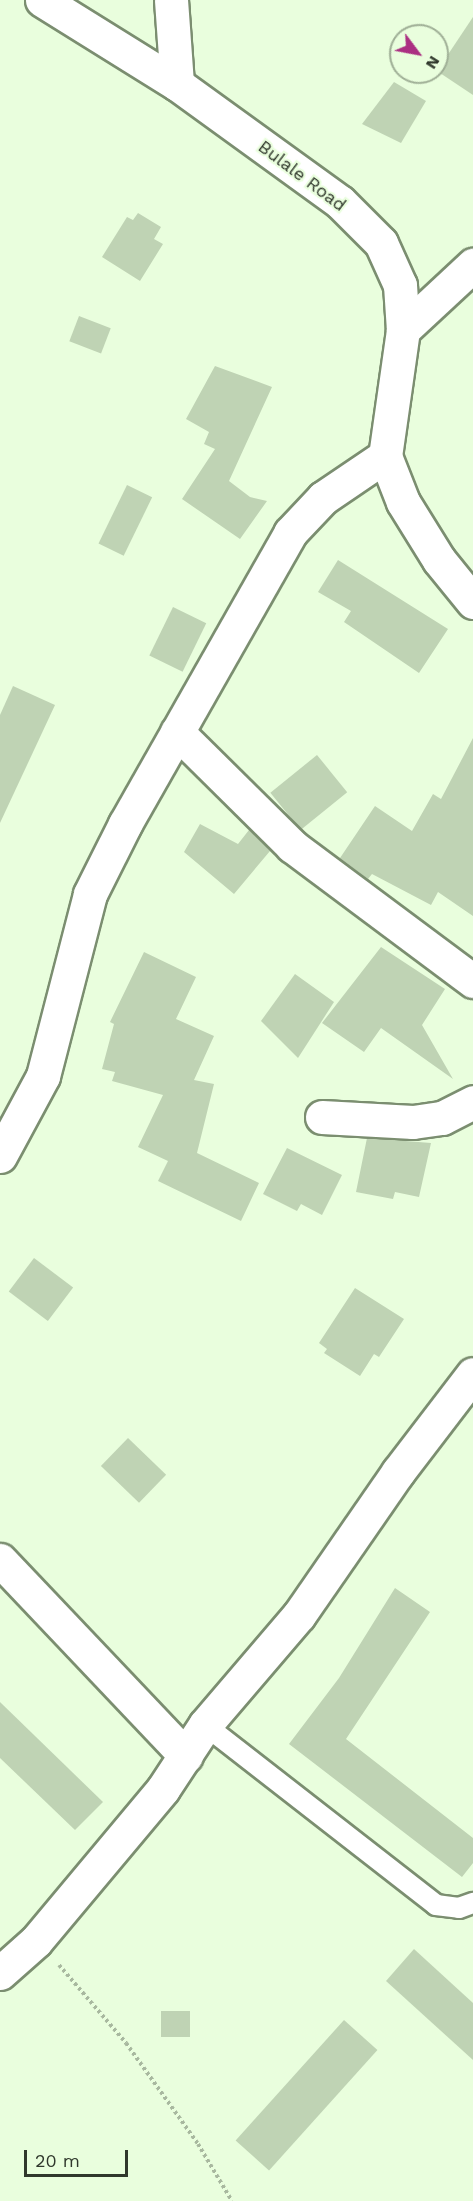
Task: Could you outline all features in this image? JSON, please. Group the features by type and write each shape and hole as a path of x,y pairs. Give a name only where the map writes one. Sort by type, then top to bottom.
{"street":[{"name":"Bulale Road","path":"42,0 177,84 340,202 381,243 400,285 404,330 385,456"},
{"path":"171,0 177,84"},
{"path":"404,330 473,265"},
{"path":"0,1156 43,1076 90,894 177,732 290,533 323,498 385,456 409,512 473,602"},
{"path":"177,732 292,846 473,981"},
{"path":"322,1118 413,1122 442,1118 473,1102"},
{"path":"0,1972 36,1941 186,1756 205,1725 299,1615 398,1472 473,1374"},
{"path":"0,1560 186,1756"}],"lane":[{"path":"205,1725 436,1905 459,1908 473,1903"}],"path":[{"path":"36,1941 126,2043 198,2144 232,2201"}],"building":[{"path":"473,17 473,95 449,79 449,53"},
{"path":"392,84 397,84 426,101 401,143 362,124"},
{"path":"138,213 161,227 154,239 163,244 140,281 102,257 127,217 133,220"},
{"path":"79,316 111,328 101,353 69,341"},
{"path":"215,366 272,387 229,481 250,497 267,501 240,539 182,499 215,449 204,444 209,432 186,419"},
{"path":"127,485 152,497 124,556 99,543"},
{"path":"338,560 448,629 419,673 344,622 351,611 318,592"},
{"path":"173,607 206,623 183,672 149,656"},
{"path":"13,686 55,705 0,823 0,715"},
{"path":"473,738 473,916 438,892 431,905 372,874 368,879 340,858 375,806 412,831 433,794 441,799"},
{"path":"317,755 347,792 301,830 270,793"},
{"path":"200,824 238,844 249,830 270,851 234,894 184,852"},
{"path":"381,947 445,989 422,1025 453,1079 381,1028 364,1052 322,1023"},
{"path":"144,952 196,977 176,1019 214,1036 194,1080 214,1084 197,1153 259,1183 241,1221 158,1181 168,1161 138,1147 163,1095 112,1081 115,1072 102,1069 114,1024 110,1022"},
{"path":"295,974 334,1002 298,1058 261,1021"},
{"path":"367,1138 431,1143 419,1197 395,1192 393,1199 356,1192"},
{"path":"287,1148 342,1175 322,1215 301,1204 297,1211 263,1194"},
{"path":"34,1258 73,1287 48,1321 9,1292"},
{"path":"355,1288 404,1319 379,1357 374,1354 360,1376 324,1353 327,1349 319,1343"},
{"path":"128,1438 166,1475 139,1503 101,1466"},
{"path":"395,1588 430,1612 346,1739 473,1838 473,1863 462,1877 289,1744 339,1678"},
{"path":"0,1702 103,1802 75,1830 0,1758"},
{"path":"414,1949 473,2003 473,2060 386,1981"},
{"path":"161,2011 190,2011 190,2037 161,2037"},
{"path":"344,2020 377,2050 269,2171 236,2140"}]}
